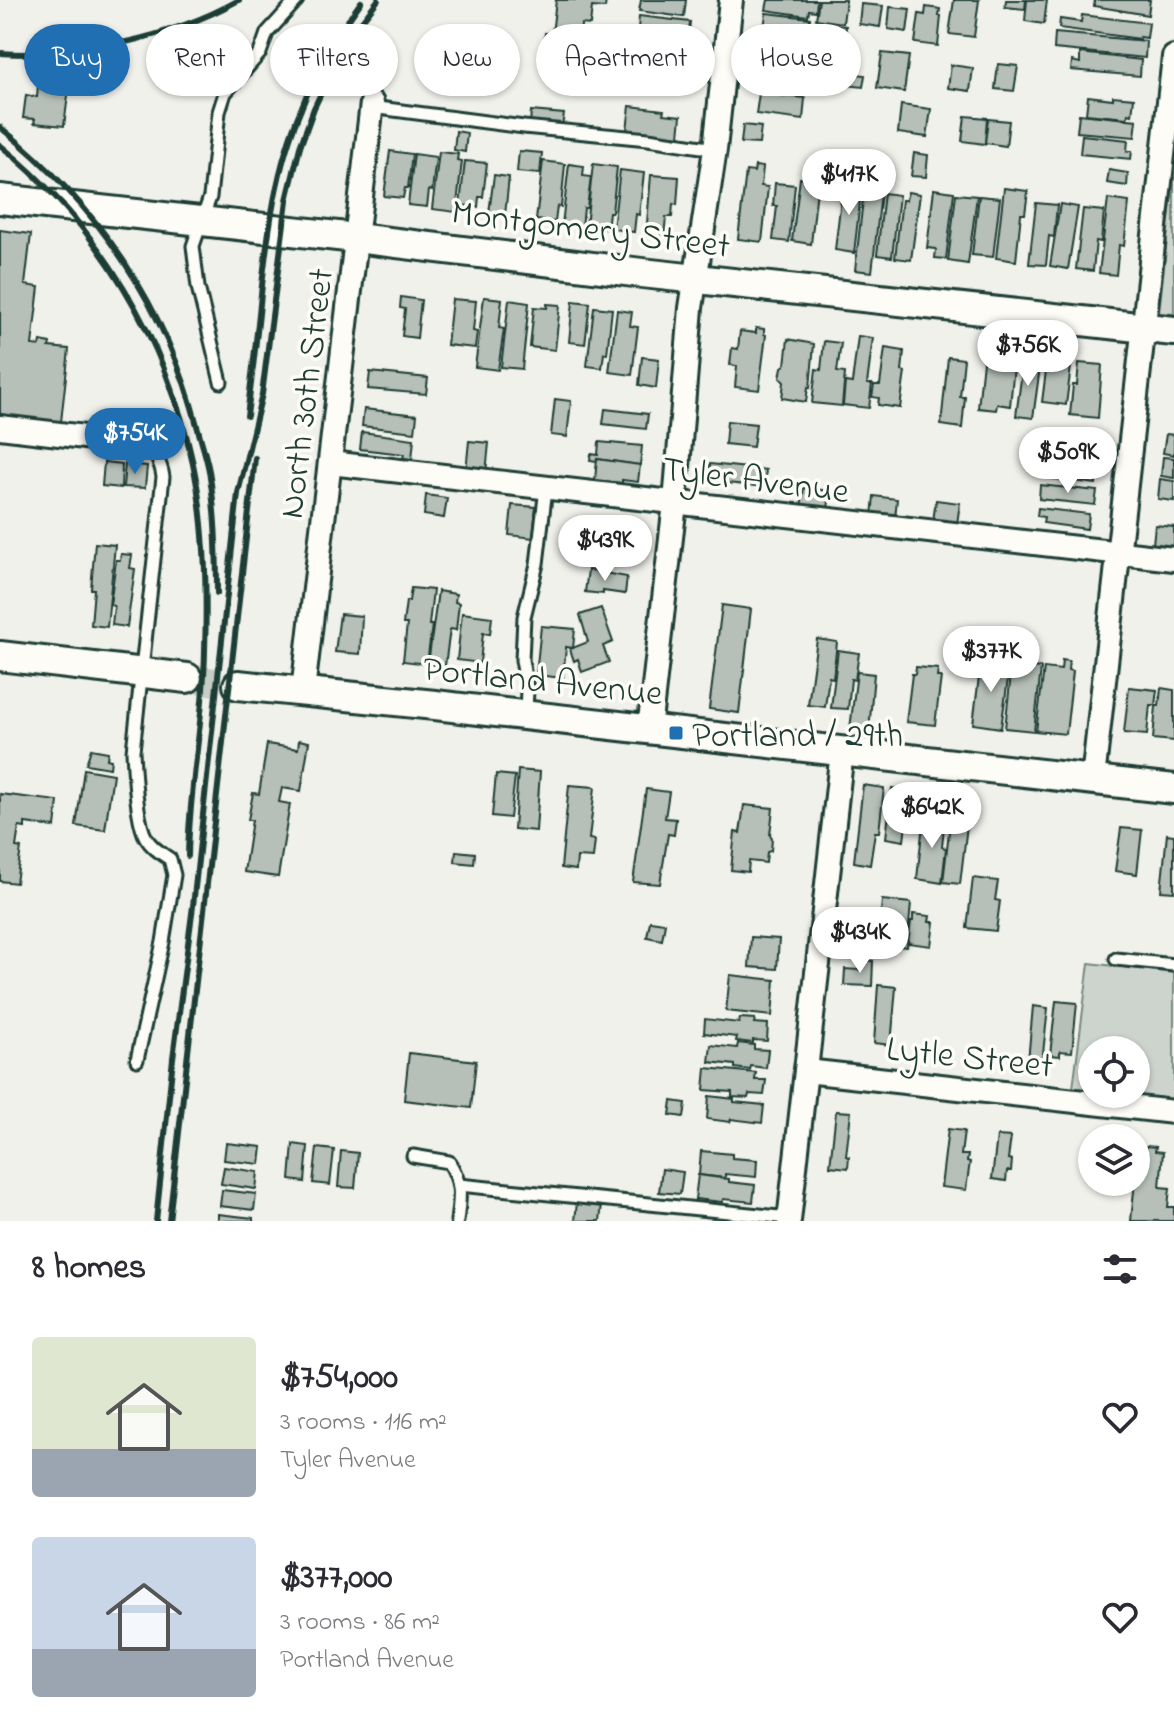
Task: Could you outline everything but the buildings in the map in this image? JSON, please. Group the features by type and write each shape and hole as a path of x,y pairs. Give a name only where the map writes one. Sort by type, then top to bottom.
{"street":[{"path":"649,730 675,503 694,277 715,149 731,0"},
{"path":"1093,779 1174,57"},
{"name":"North 30th Street","path":"303,691 371,105"},
{"name":"Montgomery Street","path":"0,199 1174,331"},
{"path":"0,427 144,444"},
{"name":"Tyler Avenue","path":"330,463 1174,559"},
{"path":"0,656 187,678"},
{"name":"Portland Avenue","path":"238,685 1174,789"},
{"path":"789,1220 842,751"},
{"name":"Lytle Street","path":"806,1071 1174,1112"}],"lane":[{"path":"221,382 198,287 193,246 210,197 219,112 225,93 260,53 267,33 297,0"},
{"path":"371,105 524,127 715,149"},
{"path":"137,1060 174,875 170,859 154,848 144,835 133,751 163,477 161,465 153,451 144,444"},
{"path":"525,716 527,689 522,660 524,617 537,564 546,488"},
{"path":"1116,959 1174,965"},
{"path":"413,1156 449,1162 458,1177 457,1221"},
{"path":"459,1185 789,1220"}],"shaded area":[{"path":"1174,175 1174,314 1159,313"},
{"path":"1089,963 1174,973 1174,1100 1150,1097 1150,1036 1080,1036"},
{"path":"1078,1049 1078,1089 1073,1088"}],"tunnel":[{"path":"187,678 238,685"}],"railway":[{"path":"0,53 60,52 123,43 184,25 239,0"},
{"path":"156,1221 238,493 262,394 287,200 300,147 314,108 336,62 378,0"},
{"path":"247,416 267,247 285,154 313,80 361,2"},
{"path":"0,127 35,157 98,225 148,301 168,342 185,384 209,471 215,520 217,593"},
{"path":"0,145 69,211 124,288 166,373 181,418 197,487 206,581 204,677 188,856"},
{"path":"169,1221 255,458"}],"place":[{"name":"Portland / 29th","path":"676,733"}]}
